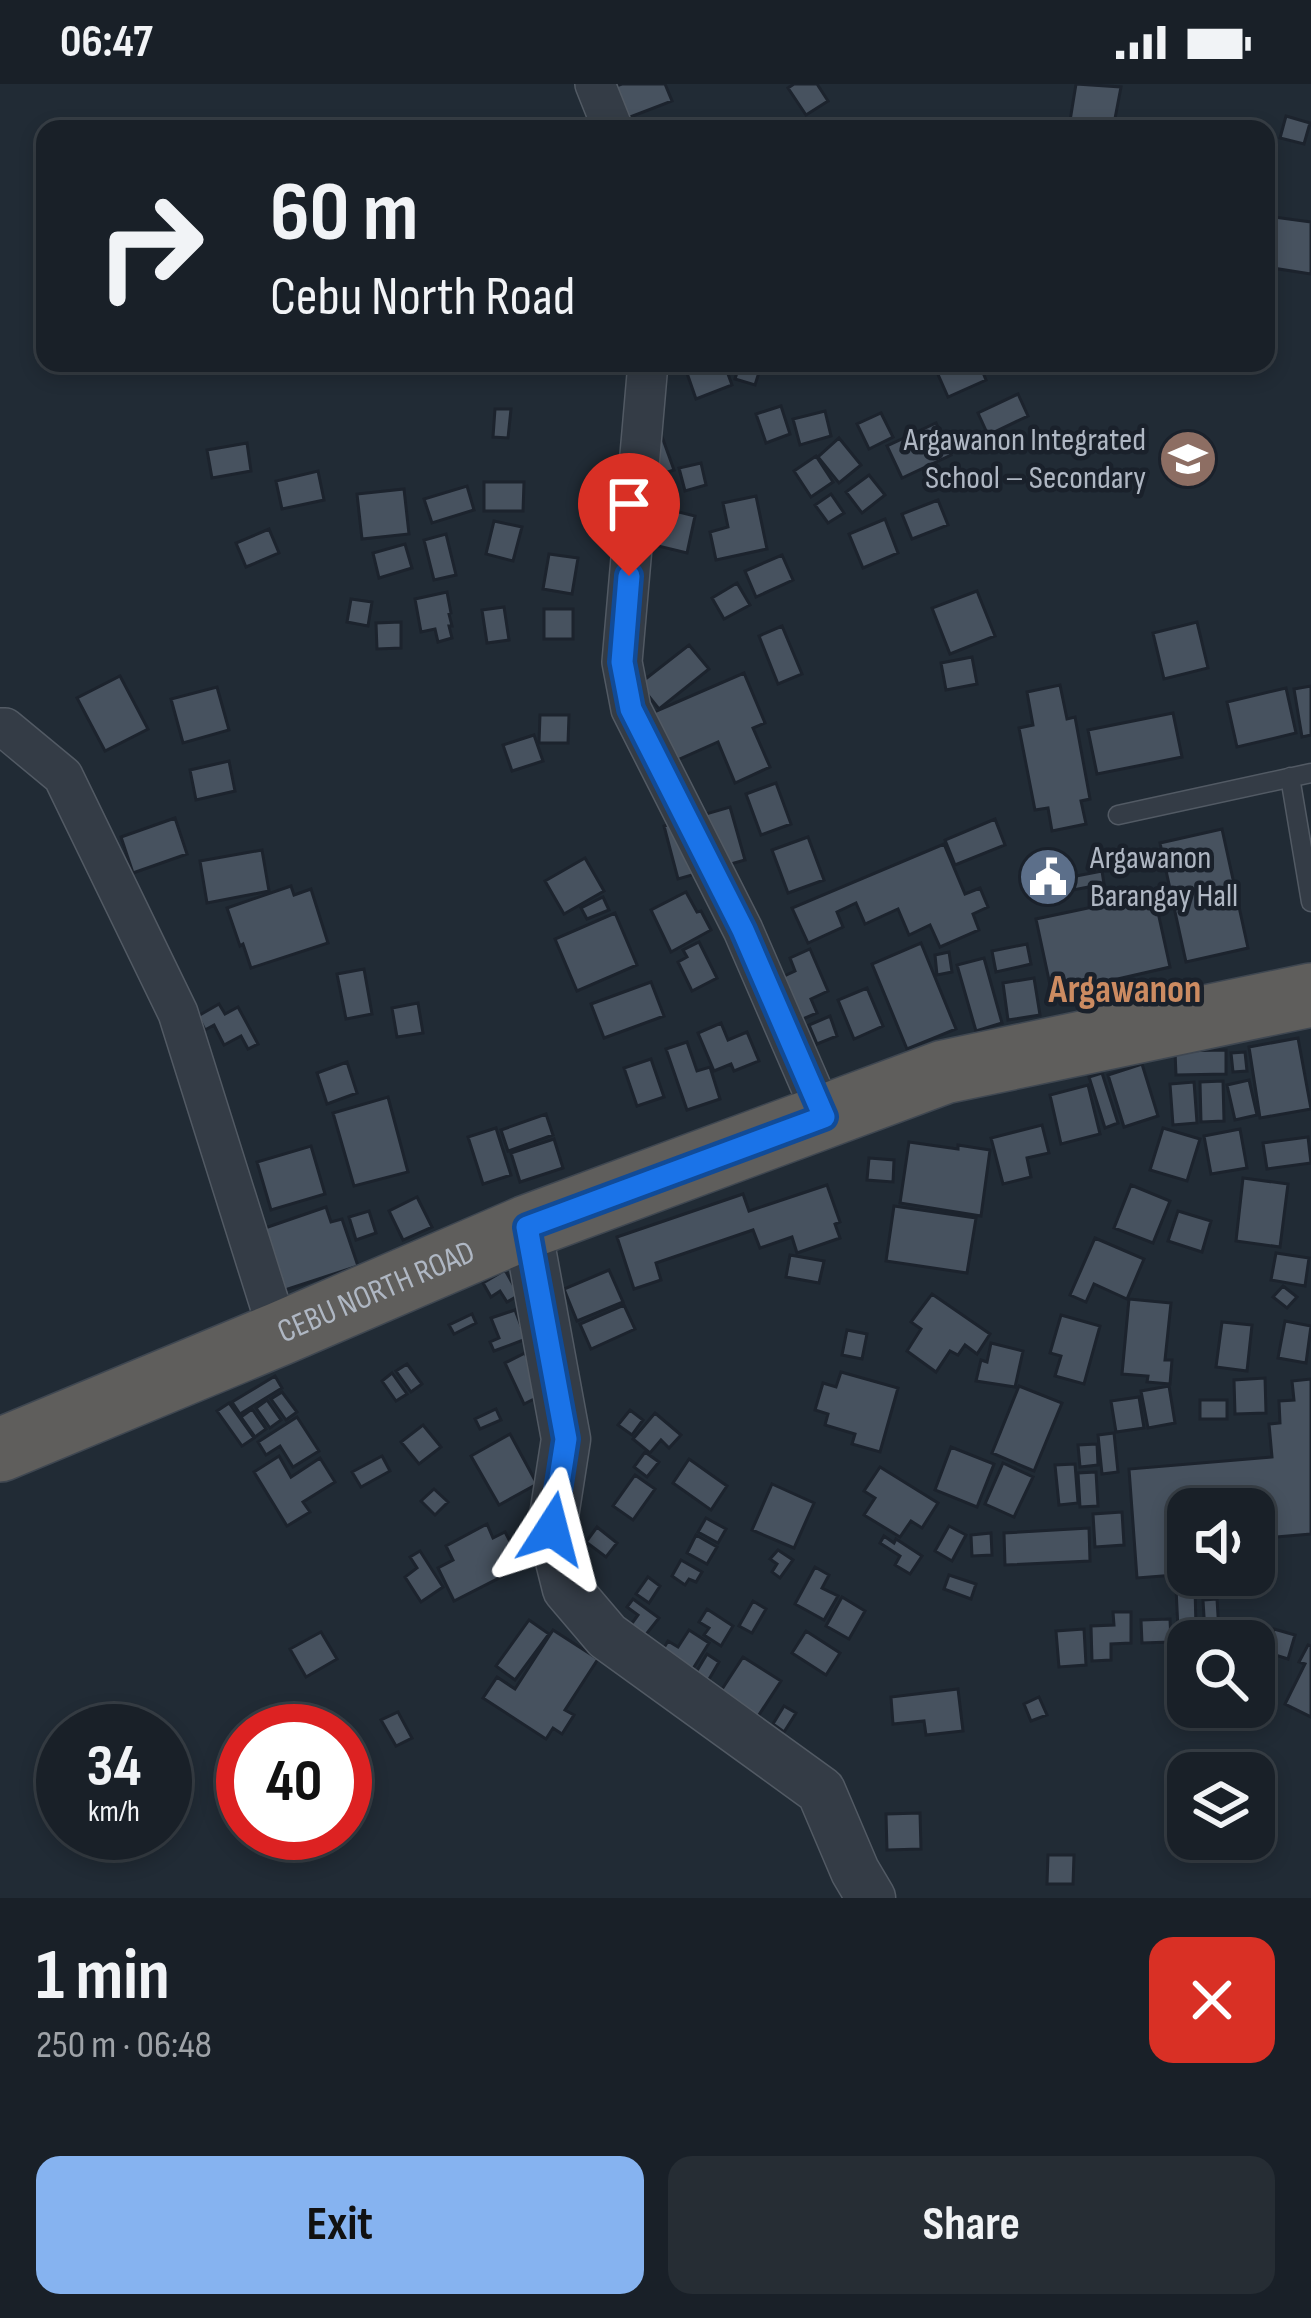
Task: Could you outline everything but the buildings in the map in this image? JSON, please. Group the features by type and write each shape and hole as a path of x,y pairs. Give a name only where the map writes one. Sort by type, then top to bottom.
{"highway":[{"name":"CEBU NORTH ROAD","path":"0,1450 527,1227 944,1072 1310,999"}],"street":[{"path":"595,84 609,120"},
{"path":"647,372 622,662 631,709 743,930 824,1117"},
{"path":"0,728 63,776 178,1013 279,1334"},
{"path":"527,1227 566,1439 552,1529 567,1589 607,1636 821,1791 871,1898"}],"lane":[{"path":"1118,815 1311,773"},
{"path":"1290,777 1311,902"}],"place":[{"name":"Argawanon Integrated School – Secondary","path":"1188,459"},
{"name":"Argawanon Barangay Hall","path":"1048,877"}],"district":[{"name":"Argawanon","path":"1125,990"}],"route":[{"path":"552,1529 566,1439 527,1227 824,1117 743,930 631,709 622,662 629,576"}]}
